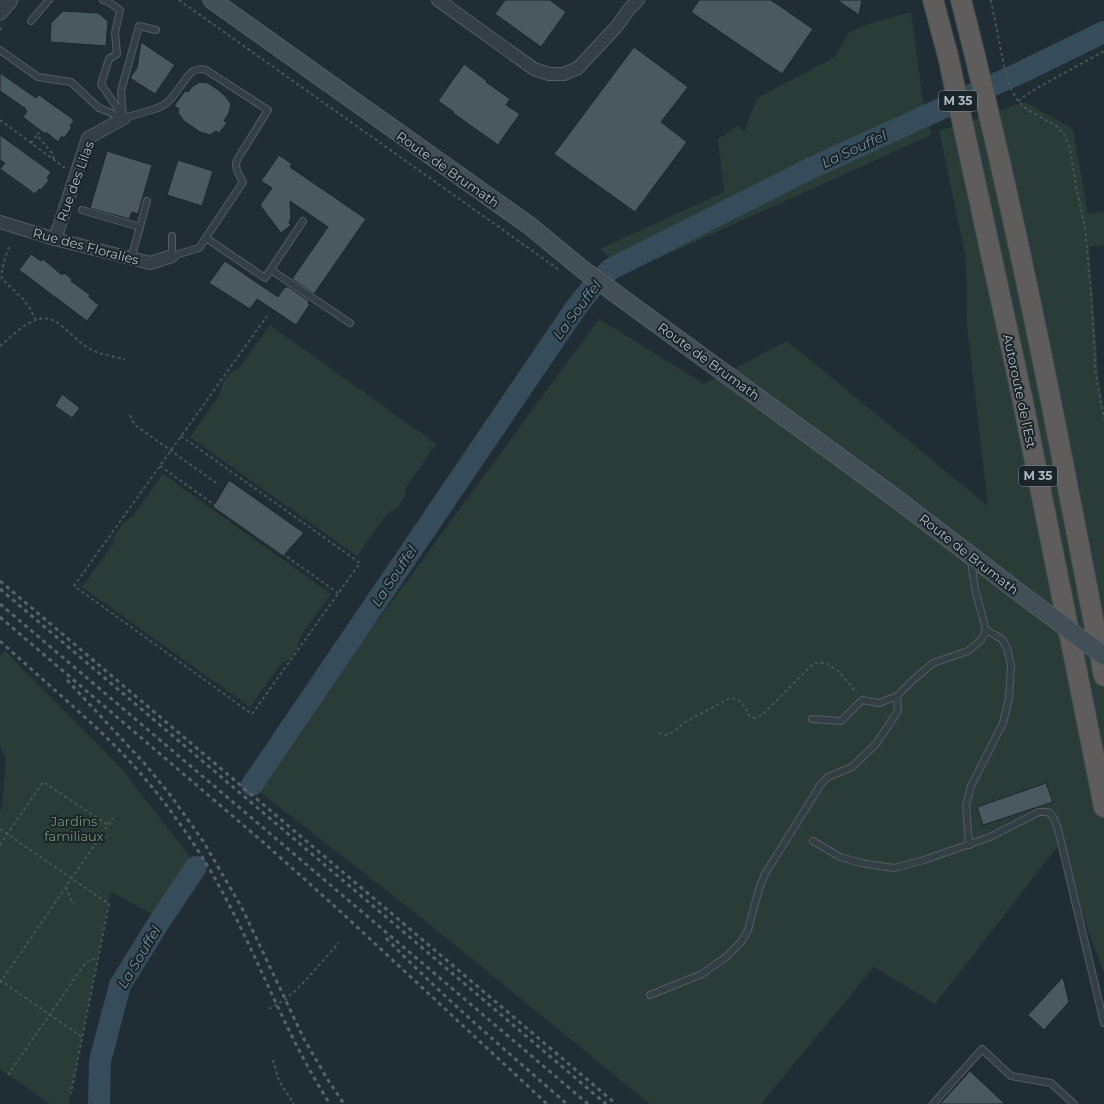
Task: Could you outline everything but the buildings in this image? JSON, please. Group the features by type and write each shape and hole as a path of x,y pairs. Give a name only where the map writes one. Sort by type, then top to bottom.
{"highway":[{"name":"Autoroute de l’Est","path":"934,0 968,146 1022,397 1104,807"},
{"name":"M 35","path":"961,0 1012,212 1047,380 1104,676"}],"main road":[{"name":"Route de Brumath","path":"212,0 530,226 610,289 894,497 1104,656"},
{"name":"Route de Brumath","path":"226,0 311,71"}],"street":[{"path":"0,12 10,0"},
{"path":"438,0 534,69 549,74 564,74 578,68 617,26 633,3"},
{"name":"Rue des Lilas","path":"55,239 88,138 124,118"},
{"name":"Rue des Floralies","path":"0,222 55,239 150,263 172,256"}],"lane":[{"path":"31,21 49,0"},
{"path":"103,0 120,10 115,33 117,54 109,59 101,84 124,118"},
{"path":"124,118 121,91 139,26 156,30"},
{"path":"0,50 38,77 71,82 99,108 124,118 162,106 171,98 193,71 200,69 206,70 268,110 237,160 236,169 243,182 199,248 172,256 172,236"},
{"path":"131,258 147,201"},
{"path":"82,210 140,227"},
{"path":"206,238 265,278 304,221"},
{"path":"271,270 350,323"},
{"path":"812,719 841,721 862,700 879,703 897,696 933,663 968,651 981,640 986,630 975,589 971,556"},
{"path":"969,845 966,805 971,786 1003,723 1010,698 1010,665 1008,648 1002,639 986,630"},
{"path":"650,995 702,974 726,957 742,941 748,930 759,889 766,874 821,784 828,777 852,767 876,744 898,711 897,696"},
{"path":"813,842 840,856 861,863 894,868 924,860 990,837 1039,812 1050,813 1058,829 1063,848 1104,1023"},
{"path":"933,1104 982,1049 1011,1076 1051,1083 1074,1104"}],"path":[{"path":"178,0 561,272"},
{"path":"991,0 1004,66 1011,89 1018,100 1028,110 1058,127 1065,136 1070,148 1085,227 1091,293 1095,369 1104,420"},
{"path":"1018,100 1104,51"},
{"path":"0,120 75,177"},
{"path":"31,143 42,127"},
{"path":"37,135 52,153 54,160"},
{"path":"9,247 4,268 1,272 2,279 23,299 36,320"},
{"path":"181,436 360,562 252,714 74,586 171,451 181,436 267,316"},
{"path":"0,346 25,325 36,320 52,320 58,323 91,350 125,359"},
{"path":"130,415 135,425 219,485"},
{"path":"160,466 338,593"},
{"path":"659,733 665,735 674,732 682,724 730,698 737,699 743,703 750,717 755,718 762,715 814,663 826,663 838,671 862,700"},
{"path":"0,845 43,782 108,826"},
{"path":"82,1037 0,981 113,818"},
{"path":"0,829 109,904 71,1093"},
{"path":"66,887 71,900 76,904"},
{"path":"269,1009 288,998 306,980 338,942"},
{"path":"8,1075 86,962 98,958"},
{"path":"273,1060 279,1080 294,1104"}],"green space":[{"path":"911,12 923,101 931,135 626,273 600,249 724,192 718,139 739,125 744,132 757,98 835,57 849,32 869,24"},
{"path":"1025,102 1073,129 1088,214 1104,212 1104,245 1089,247 1099,384 1104,406 1104,973 1088,931 1062,841 935,1004 874,967 761,1104 650,1104 423,919 255,788 599,319 704,384 787,341 988,506 967,326 966,258 939,131"},
{"path":"270,325 436,444 407,486 405,497 397,508 387,514 357,556 190,437 220,394 223,383 230,373 240,367"},
{"path":"163,474 331,594 300,637 297,648 290,658 281,664 250,707 82,587 113,544 115,534 123,523 132,517"},
{"name":"Jardins familiaux","path":"5,651 121,768 197,866 160,918 111,892 69,1104 50,1104 0,1069 0,810 2,807 6,759 0,746 0,656"}],"waterway":[{"name":"La Souffel","path":"252,785 575,309 594,285 611,269 811,168 1024,71 1104,32"},
{"name":"La Souffel","path":"99,1104 100,1061 120,985 161,919 196,867"}],"railway":[{"path":"0,581 616,1104"},
{"path":"0,589 606,1104"},
{"path":"0,604 588,1104"},
{"path":"0,617 263,842 340,911 547,1104"},
{"path":"0,641 122,753 149,783 173,815 207,865 223,894 297,1045 330,1104"},
{"path":"67,680 145,764 171,796 203,841 242,908 304,1039 344,1104"},
{"path":"386,938 452,1002 567,1104"}]}
